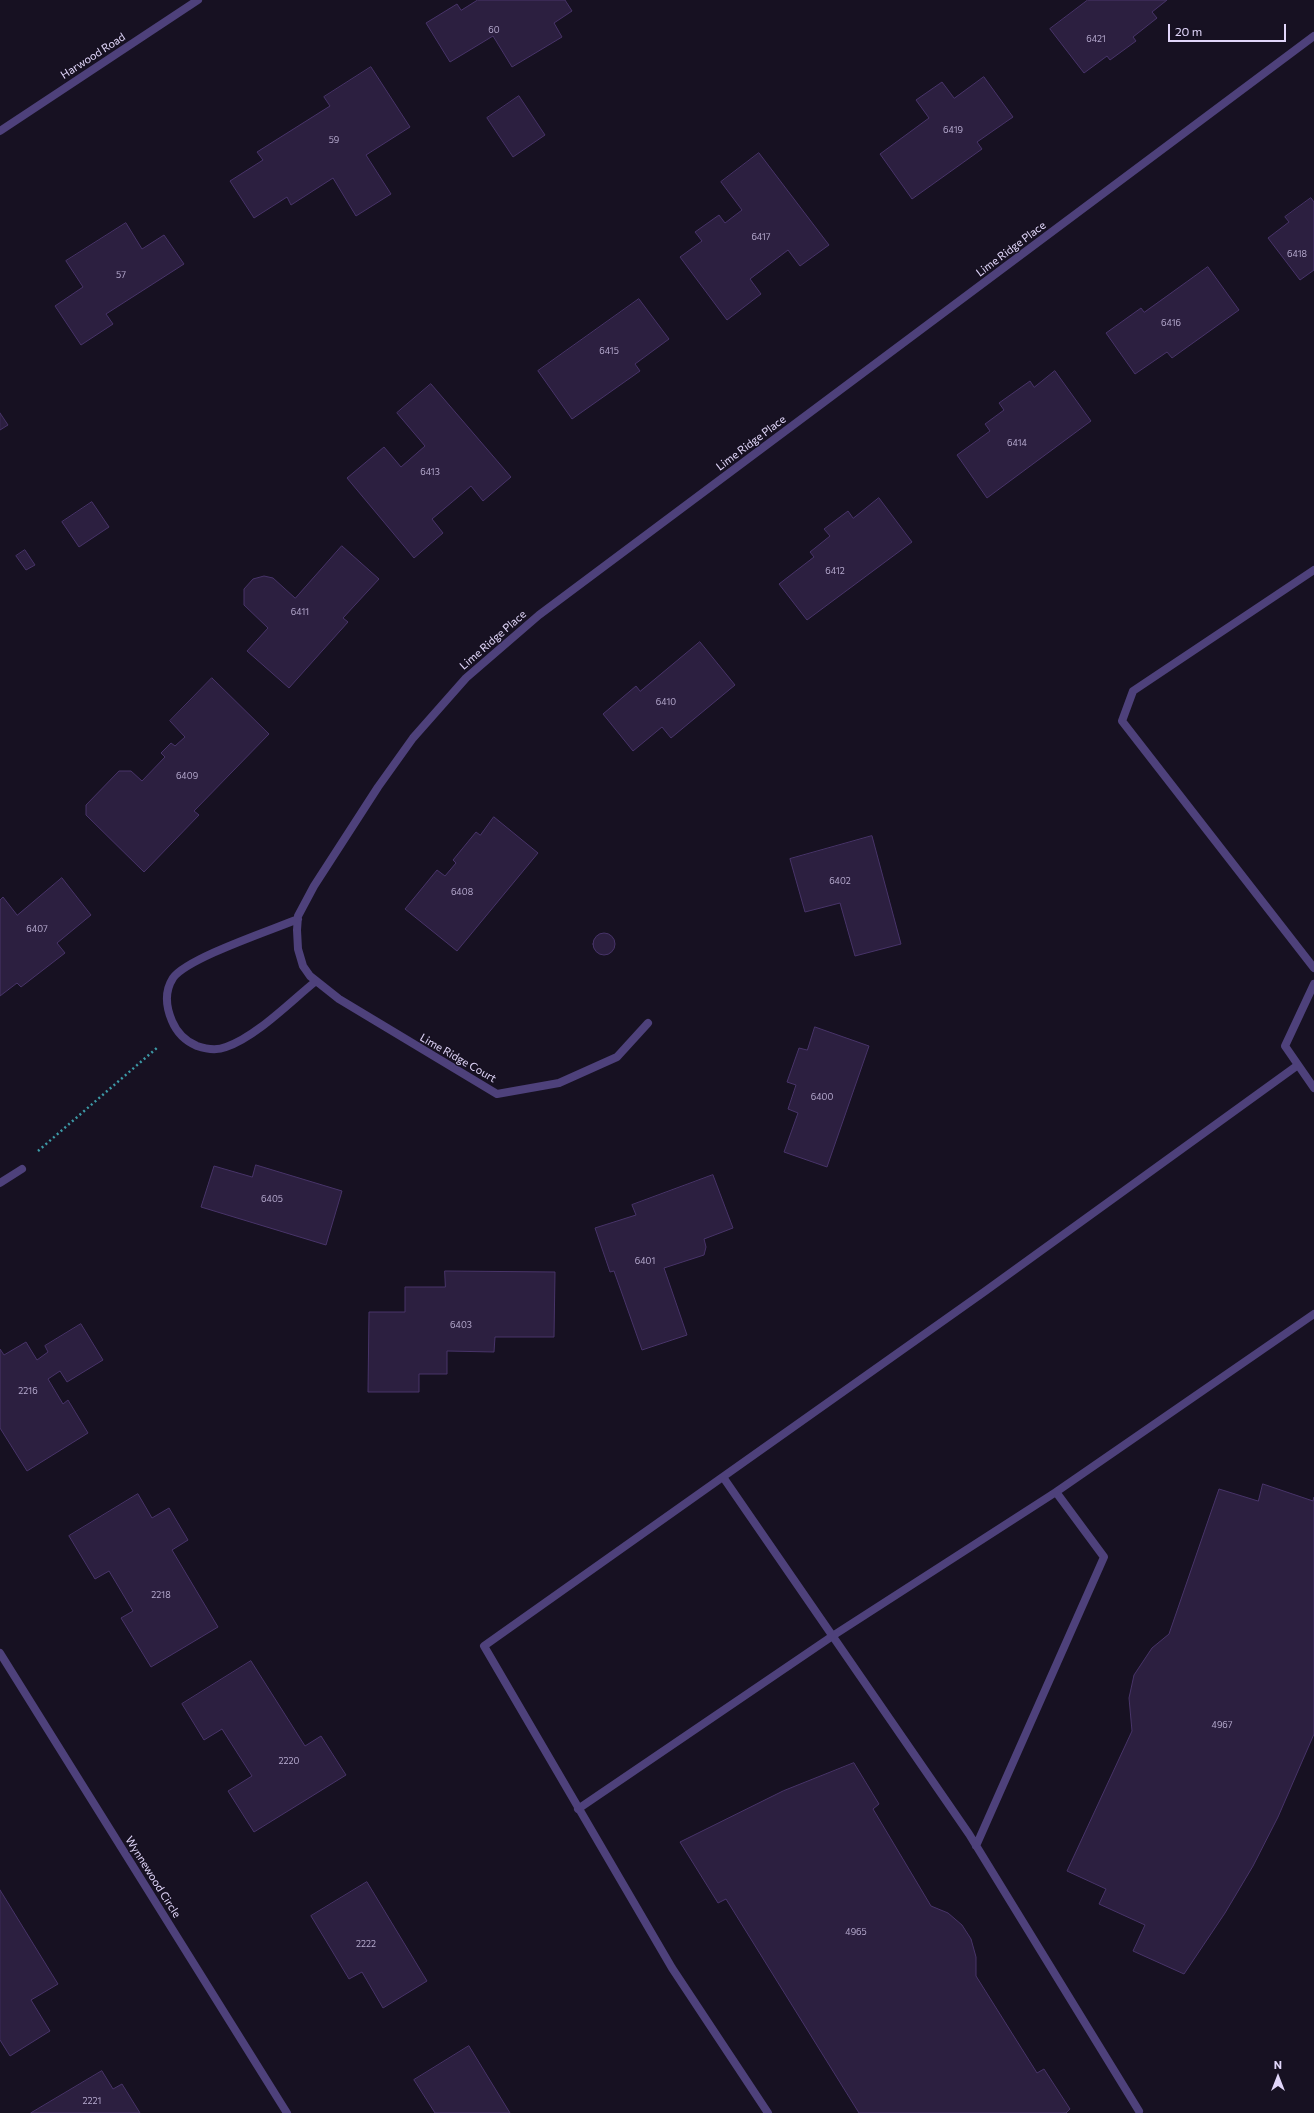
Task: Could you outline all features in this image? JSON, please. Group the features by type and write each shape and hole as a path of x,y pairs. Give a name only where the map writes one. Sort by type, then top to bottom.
{"street":[{"name":"Harwood Road","path":"0,131 198,0"},
{"name":"Lime Ridge Place","path":"298,949 298,919 314,886 378,787 413,738 472,673 539,615 1314,36"},
{"path":"1314,570 1133,691 1122,721 1314,968"},
{"path":"298,919 189,964 173,978 166,996 169,1014 176,1031 189,1042 208,1050 226,1048 249,1036 316,981"},
{"name":"Lime Ridge Court","path":"298,949 303,966 316,981 339,998 410,1043 497,1094 559,1083 617,1057 648,1023"},
{"path":"1314,984 1285,1046 1314,1088"},
{"path":"768,2113 672,1968 484,1646 984,1292 1298,1065"},
{"path":"0,1183 22,1169"},
{"path":"578,1809 834,1635 1056,1492 1314,1314"},
{"path":"723,1476 834,1635 976,1846 1139,2112"},
{"path":"976,1846 1104,1557 1056,1492"},
{"name":"Wynnewood Circle","path":"0,1653 287,2113"}],"path":[{"path":"22,1169 43,1145 176,1031"}],"building":[{"path":"478,0 565,0 572,11 554,23 562,37 512,67 493,36 450,62 426,23 457,4 461,10"},
{"path":"1088,0 1167,0 1152,12 1157,18 1133,37 1136,41 1110,60 1107,56 1084,73 1050,29"},
{"path":"371,67 410,127 366,155 391,194 356,216 333,178 291,205 287,197 254,218 230,181 263,160 257,152 330,106 324,97"},
{"path":"984,77 1013,117 977,142 982,149 912,199 880,154 929,118 916,100 942,82 954,98"},
{"path":"519,96 545,135 513,157 487,118"},
{"path":"759,153 829,245 800,266 788,250 750,279 761,294 727,320 680,257 702,241 695,232 719,215 725,223 742,210 721,182"},
{"path":"1311,198 1314,202 1314,270 1300,280 1268,238 1289,222 1285,217"},
{"path":"126,223 142,249 164,235 184,264 106,314 113,324 81,345 55,306 83,287 66,261"},
{"path":"1208,267 1239,310 1172,358 1167,352 1135,374 1106,333 1141,308 1144,312"},
{"path":"639,299 669,339 635,364 640,371 572,419 538,371"},
{"path":"1055,371 1091,421 987,498 957,455 990,431 985,424 1004,410 999,403 1030,381 1034,387"},
{"path":"431,384 511,477 483,501 471,486 432,519 443,533 414,558 347,478 384,447 401,467 425,446 397,413"},
{"path":"0,413 8,425 0,430"},
{"path":"879,498 912,542 807,620 779,584 814,557 810,552 830,536 824,529 848,511 853,518"},
{"path":"92,502 109,527 79,547 62,522"},
{"path":"342,546 379,579 343,618 348,622 289,688 247,651 268,628 244,605 244,589 253,579 264,576 273,578 295,598"},
{"path":"25,550 35,565 26,570 16,556"},
{"path":"700,642 735,685 671,738 662,727 633,751 603,714 636,686 640,691"},
{"path":"212,678 269,734 194,811 199,815 144,872 86,815 86,805 119,771 131,771 142,781 165,757 161,753 171,743 175,746 185,737 170,721"},
{"path":"494,817 538,853 457,951 405,909 437,870 445,876 456,863 453,860 476,832 480,835"},
{"path":"872,836 901,944 855,956 840,903 805,912 790,859"},
{"path":"62,878 91,915 57,943 65,953 21,987 17,983 0,996 0,900 3,897 17,915"},
{"path":"600,933 608,933 615,940 615,948 608,955 600,955 593,948 593,940"},
{"path":"815,1027 869,1046 827,1167 784,1152 798,1113 788,1109 796,1085 787,1082 799,1048 807,1050"},
{"path":"256,1165 342,1191 326,1245 201,1207 214,1166 252,1177"},
{"path":"713,1175 733,1228 704,1239 706,1247 704,1255 664,1268 687,1335 642,1350 614,1271 610,1272 595,1228 636,1215 632,1205"},
{"path":"445,1271 555,1272 554,1337 495,1337 494,1352 447,1351 447,1374 419,1374 419,1392 368,1392 369,1312 405,1312 405,1287 445,1287"},
{"path":"81,1324 103,1360 67,1382 60,1371 48,1379 63,1404 68,1400 88,1433 27,1471 0,1428 0,1349 4,1355 26,1342 37,1360 48,1352 45,1346"},
{"path":"1263,1484 1313,1501 1314,1497 1314,1734 1278,1817 1253,1866 1225,1913 1184,1974 1133,1951 1145,1925 1099,1904 1106,1889 1067,1871 1132,1731 1129,1698 1134,1675 1152,1648 1169,1634 1219,1489 1258,1501"},
{"path":"138,1494 152,1518 169,1508 188,1540 172,1550 218,1627 151,1667 121,1618 133,1611 109,1571 95,1579 69,1536"},
{"path":"251,1661 305,1746 321,1736 346,1775 254,1832 228,1791 252,1776 222,1729 204,1740 182,1704"},
{"path":"854,1763 879,1804 873,1809 931,1906 948,1913 962,1925 971,1939 976,1957 976,1976 1037,2073 1044,2069 1070,2109 1066,2113 859,2113 726,1899 718,1903 680,1842 783,1791"},
{"path":"367,1882 427,1981 383,2008 362,1972 349,1979 311,1916"},
{"path":"0,1890 58,1984 31,2000 50,2031 10,2056 0,2040"},
{"path":"469,2046 510,2113 435,2113 414,2080"},
{"path":"102,2071 113,2089 122,2084 140,2113 31,2113"}]}
